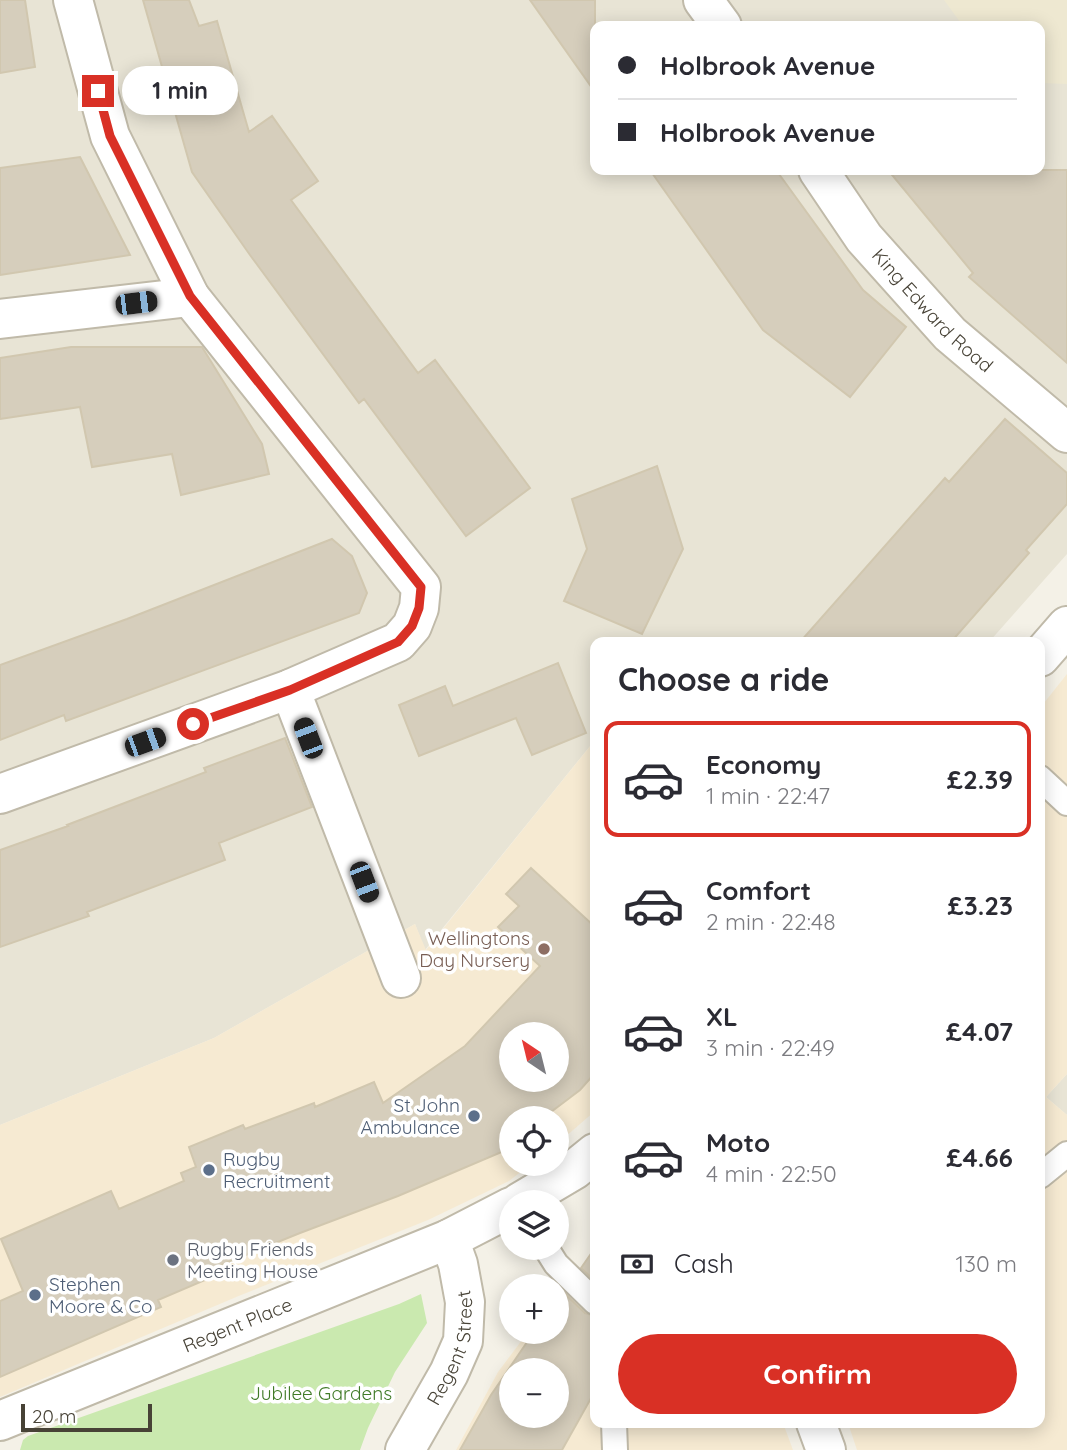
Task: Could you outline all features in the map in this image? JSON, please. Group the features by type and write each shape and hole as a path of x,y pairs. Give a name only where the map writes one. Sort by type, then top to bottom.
{"street":[{"path":"0,794 290,690 398,642 412,626 419,608 421,587 190,296 110,136 73,0"},
{"path":"703,0 718,21"},
{"name":"King Edward Road","path":"821,175 864,238 950,334 1067,433"},
{"path":"0,319 190,296"},
{"path":"1045,651 1067,626"},
{"path":"290,690 401,978"},
{"path":"540,1190 590,1157"},
{"name":"Regent Place","path":"0,1421 449,1239 499,1213"},
{"name":"Regent Street","path":"405,1450 449,1373 463,1341 465,1302 458,1264 449,1239"},
{"path":"818,1428 826,1450"}],"lane":[{"path":"1045,1172 1067,1154"},
{"path":"554,1260 590,1298"},
{"path":"614,1428 615,1450"}],"shaded area":[{"path":"0,0 1067,0 1067,554 993,637 590,637 590,746 425,950 415,924 214,1038 0,1125"},
{"path":"944,0 1067,0 1067,84 1045,83 1045,21 959,21"},
{"path":"1067,674 1067,1074 1046,1097 1067,1115 1067,1450 857,1450 850,1428 1045,1428 1045,702"},
{"path":"590,746 590,1115 569,1134 569,1106 499,1106 499,1176 515,1176 509,1181 428,1220 241,1295 0,1397 0,1125 214,1038 415,924 426,950"},
{"path":"1067,1074 1067,1115 1046,1097"},
{"path":"590,1281 590,1428 785,1428 793,1450 456,1450 499,1371 499,1428 569,1428 569,1358 508,1358 519,1344 569,1344 569,1284"}],"green space":[{"name":"Jubilee Gardens","path":"421,1294 427,1323 395,1372 360,1450 20,1450 23,1440 28,1436"}],"building":[{"path":"0,0 25,0 35,67 0,73"},
{"path":"143,0 189,0 199,26 217,21 249,132 272,116 318,181 291,200 418,373 435,360 530,488 466,536 364,399 359,403 192,172"},
{"path":"530,0 595,0 595,21 590,21 590,85"},
{"path":"80,157 130,255 0,275 0,168"},
{"path":"1045,170 1067,170 1067,363 969,277 973,273 892,175 1045,175"},
{"path":"654,175 780,175 863,290 906,327 850,397 763,330"},
{"path":"71,347 202,347 262,444 269,474 181,495 172,454 92,467 80,407 0,419 0,358"},
{"path":"1005,419 1067,473 1067,504 1026,550 1029,553 955,637 804,637 945,478 949,482"},
{"path":"657,466 683,549 642,634 564,601 587,549 572,499"},
{"path":"332,539 352,556 367,593 359,613 66,721 64,715 0,740 0,665"},
{"path":"558,663 586,733 532,755 516,718 419,756 399,705 445,686 453,706"},
{"path":"285,738 312,807 219,843 225,860 87,912 89,916 0,947 0,850 206,772 204,768"},
{"path":"531,868 590,922 590,1079 580,1090 559,1106 499,1106 499,1153 209,1270 212,1277 158,1300 161,1307 0,1377 0,1301 23,1291 1,1239 111,1191 119,1209 184,1181 181,1173 196,1167 189,1147 243,1125 245,1129 314,1103 315,1107 374,1082 383,1103 465,1046 540,966 498,927 519,906 506,894"},
{"path":"590,1255 590,1276 581,1268"},
{"path":"569,1298 590,1314 590,1400 562,1450 460,1450 499,1383 499,1428 569,1428 569,1358 516,1358 526,1344 569,1344"}],"place":[{"name":"Wellingtons Day Nursery","path":"544,949"},
{"name":"St John Ambulance","path":"474,1116"},
{"name":"Rugby Recruitment","path":"209,1170"},
{"name":"Rugby Friends Meeting House","path":"173,1260"},
{"name":"Stephen Moore & Co","path":"35,1295"}],"route":[{"path":"98,91 110,136 190,296 421,587 419,608 412,626 398,642 290,690 193,724"}]}
